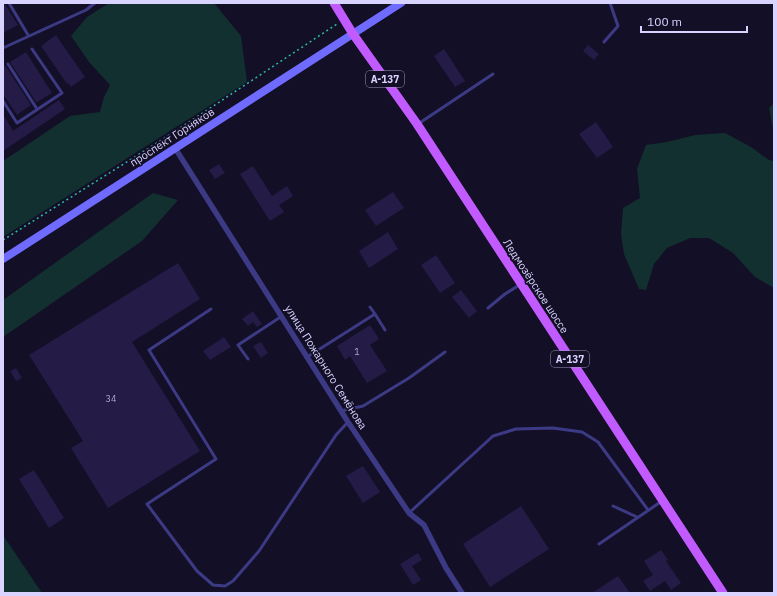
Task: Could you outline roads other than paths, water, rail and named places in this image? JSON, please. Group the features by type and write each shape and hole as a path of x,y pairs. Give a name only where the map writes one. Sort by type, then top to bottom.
{"main road":[{"name":"А-137","path":"334,3 353,34"},
{"name":"проспект Горняков","path":"3,259 401,3"},
{"name":"Ледмозёрское шоссе","path":"353,34 417,124 723,593"}],"street":[{"name":"улица Пожарного Семёнова","path":"175,148 348,422 409,513 424,525 446,568 462,593"}],"lane":[{"path":"9,3 28,35"},
{"path":"3,48 28,35 86,10 95,3"},
{"path":"604,42 618,26 610,3"},
{"path":"3,101 17,123 62,93 32,49"},
{"path":"8,64 37,109"},
{"path":"417,124 493,74"},
{"path":"488,308 505,294 521,284"},
{"path":"211,308 149,350 216,459 147,504 197,571 213,585 224,586 233,581 260,552 336,435 348,422"},
{"path":"370,308 385,330"},
{"path":"308,357 375,314"},
{"path":"248,359 238,345 282,316"},
{"path":"341,411 363,406 410,378 445,352"},
{"path":"409,513 493,436 516,429 553,428 582,432 598,442 648,510"},
{"path":"599,544 662,500"},
{"path":"613,506 637,516"}]}
